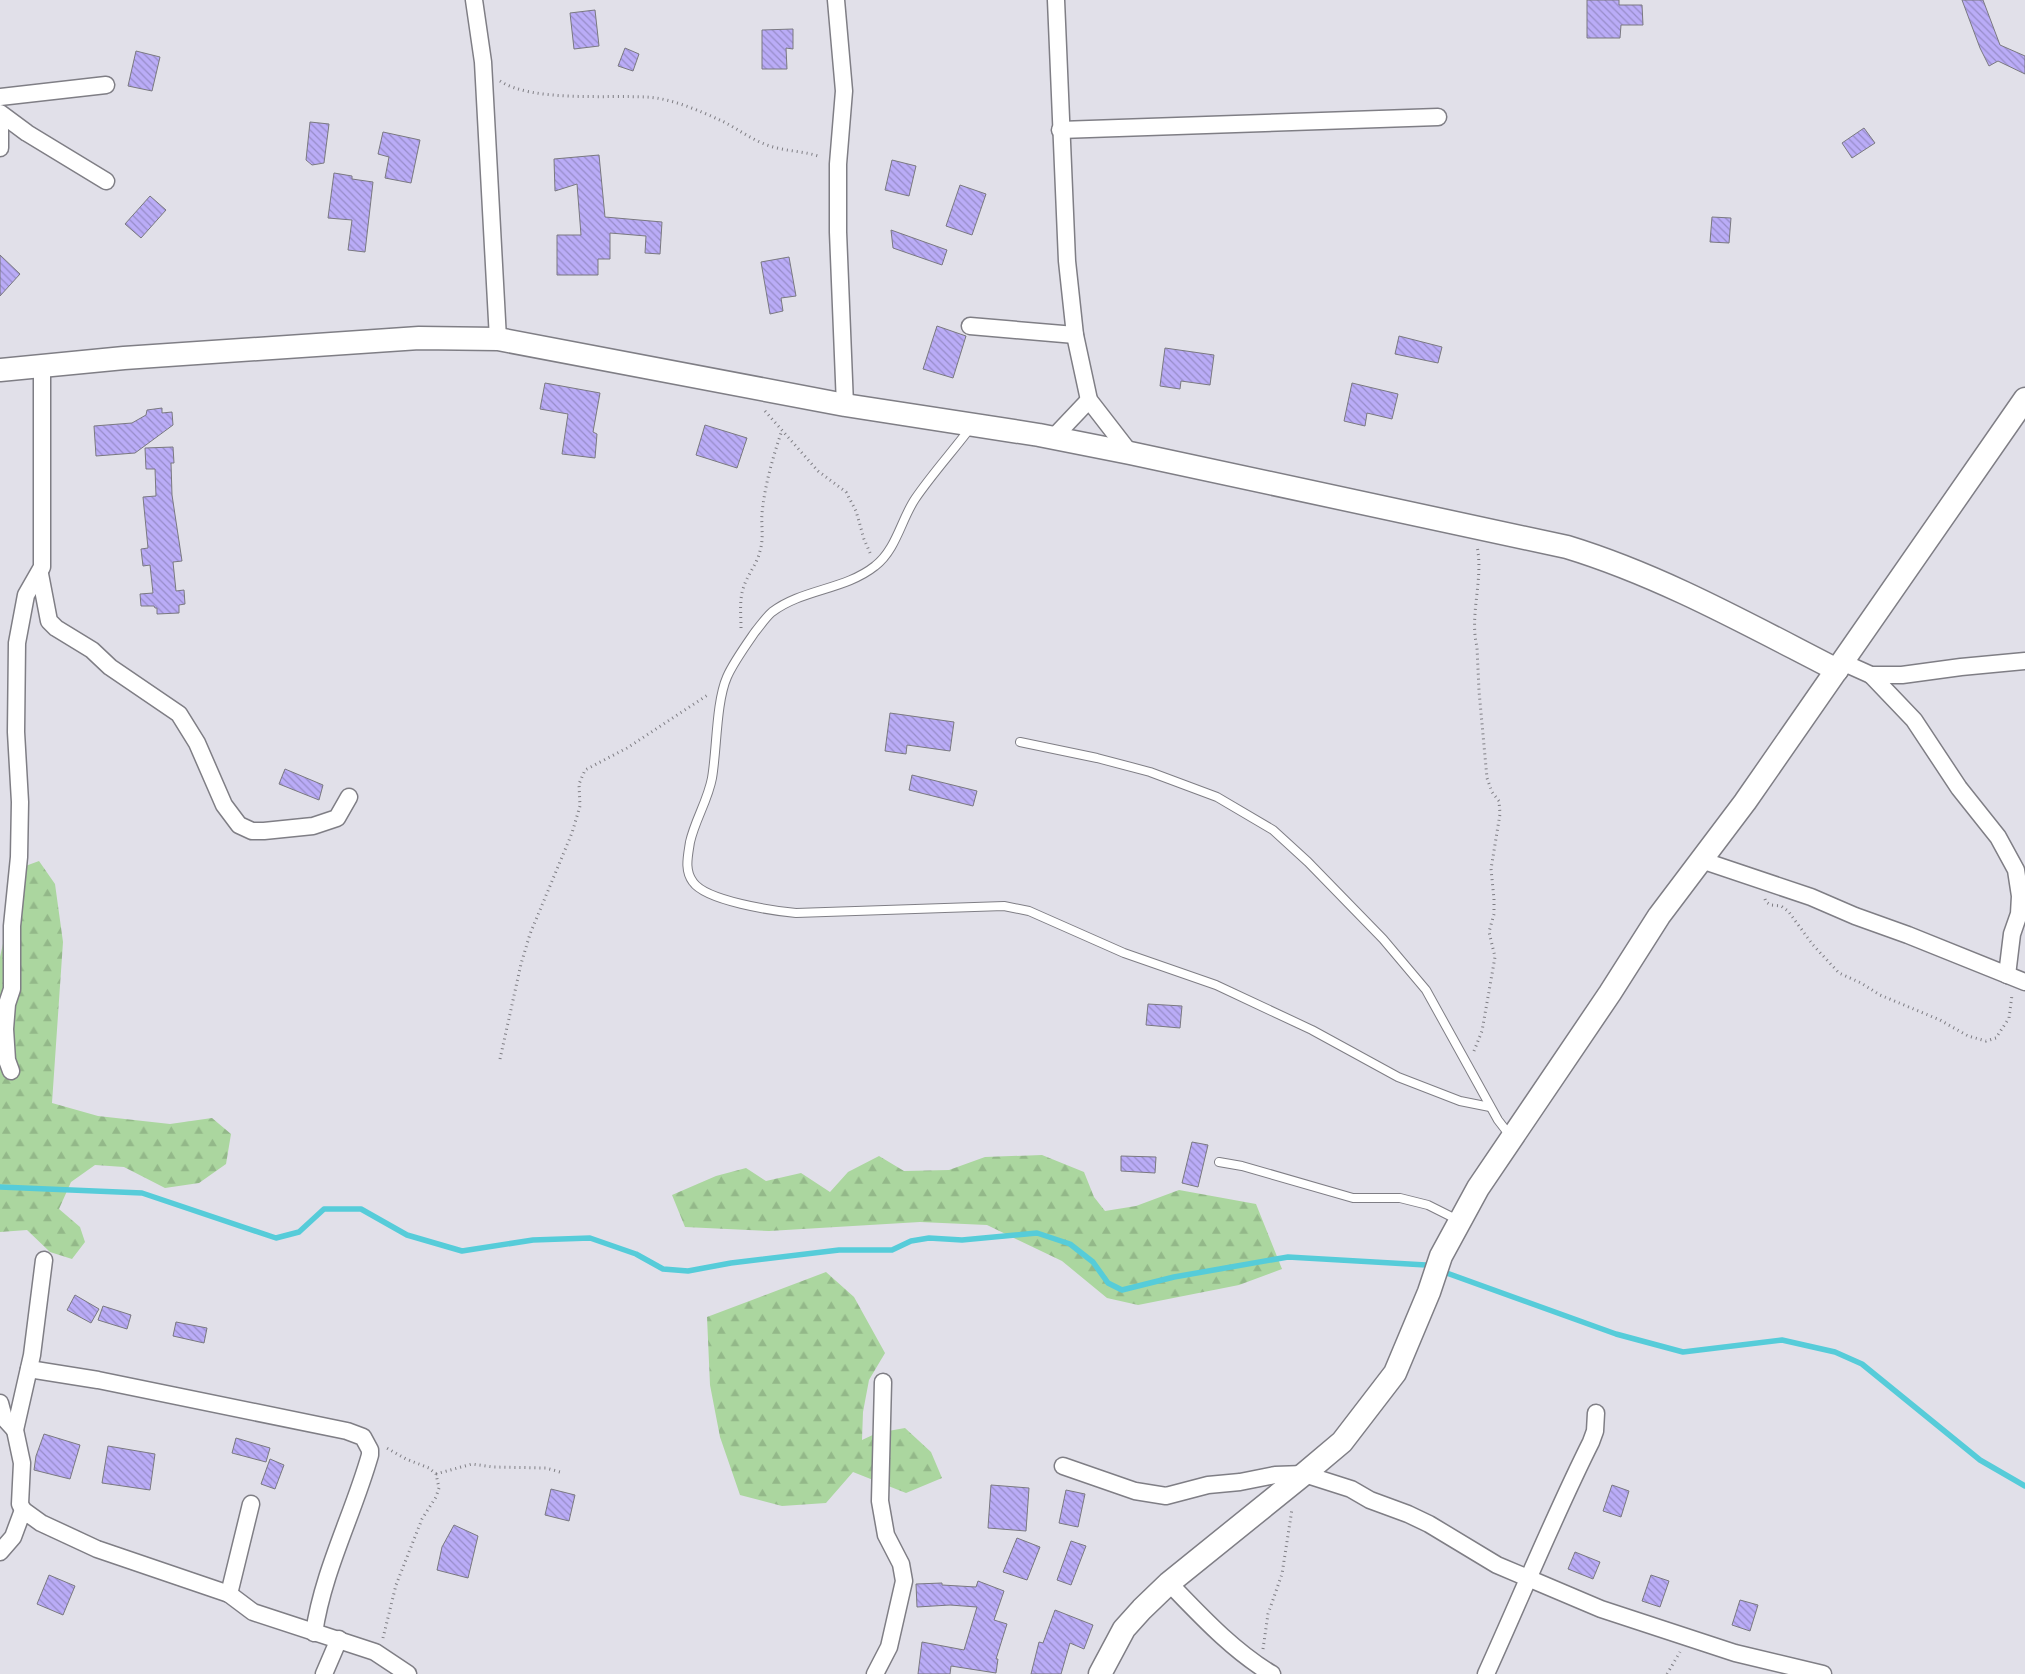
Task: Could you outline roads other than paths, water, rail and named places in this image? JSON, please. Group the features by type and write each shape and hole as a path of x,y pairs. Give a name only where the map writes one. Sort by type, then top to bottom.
{"street":[{"path":"474,0 483,62 498,339"},
{"path":"836,0 844,91 838,164 838,273 845,405"},
{"path":"1056,0 1066,261 1075,335 1089,400 1130,453"},
{"path":"0,97 106,85"},
{"path":"0,113 27,133 106,180"},
{"path":"1060,130 1438,116"},
{"path":"0,125 0,148"},
{"path":"970,326 1075,335"},
{"path":"0,370 134,358 419,338 498,339 845,405 1053,438 1567,547 1608,560 1657,580 1839,666 1871,674 1902,675 1961,666 2025,661"},
{"path":"11,1071 7,1060 5,1029 7,1004 12,989 12,926 19,857 20,802 16,732 17,643 26,595 40,574 42,567 42,366"},
{"path":"1100,1674 1124,1629 1169,1582 1342,1442 1395,1373 1430,1292 1441,1256 1478,1188 1659,916 1745,802 2025,399"},
{"path":"1053,438 1089,400"},
{"path":"40,574 49,621 56,628 92,650 110,667 179,714 197,743 224,805 239,825 252,831 313,826 337,818 349,797"},
{"path":"1701,860 1811,897 1855,916 1934,944 2016,978 2012,934 2019,914 2020,896 2016,870 1998,838 1959,788 1914,720 1871,674"},
{"path":"44,1260 29,1369 15,1430 22,1463 20,1504 23,1510 41,1522 97,1549 228,1594 253,1612 375,1652 408,1674"},
{"path":"29,1369 98,1380 358,1434 367,1444 370,1455 328,1575 317,1610 314,1632"},
{"path":"875,1674 888,1647 904,1581 900,1564 886,1535 880,1502 883,1382"},
{"path":"0,1403 4,1418 15,1430"},
{"path":"1486,1674 1559,1507 1591,1442 1595,1431 1596,1413"},
{"path":"1063,1466 1135,1491 1166,1496 1208,1485 1240,1482 1275,1475 1350,1489 1370,1500 1415,1517 1497,1565 1601,1609 1735,1653 1823,1674"},
{"path":"228,1594 251,1504"},
{"path":"0,1552 13,1537 23,1510"},
{"path":"1169,1582 1224,1637 1266,1670"},
{"path":"324,1674 339,1639"}],"lane":[{"path":"973,425 915,500 893,544 876,566 834,587 784,604 770,613 754,632 727,677 725,685 712,779 692,836 687,860 688,874 694,884 704,891 751,907 796,913 1004,906 1029,911 1124,953 1216,985 1298,1023 1398,1077 1460,1101 1490,1107"},
{"path":"1020,742 1097,758 1150,772 1217,797 1273,830 1308,862 1383,939 1426,990 1490,1107 1512,1138"},
{"path":"1219,1162 1242,1166 1353,1198 1400,1198 1428,1205 1460,1221"}],"waterway":[{"path":"0,1187 142,1193 276,1238 299,1232 324,1209 361,1209 407,1235 462,1251 533,1240 590,1238 636,1254 663,1269 688,1271 731,1263 839,1250 892,1250 911,1241 929,1238 962,1240 1037,1233 1070,1244 1093,1262 1108,1283 1122,1290 1174,1277 1288,1257 1426,1265 1433,1267"},
{"path":"1441,1271 1616,1334 1683,1352 1782,1340 1835,1352 1862,1364 1980,1460 2025,1486"}]}
